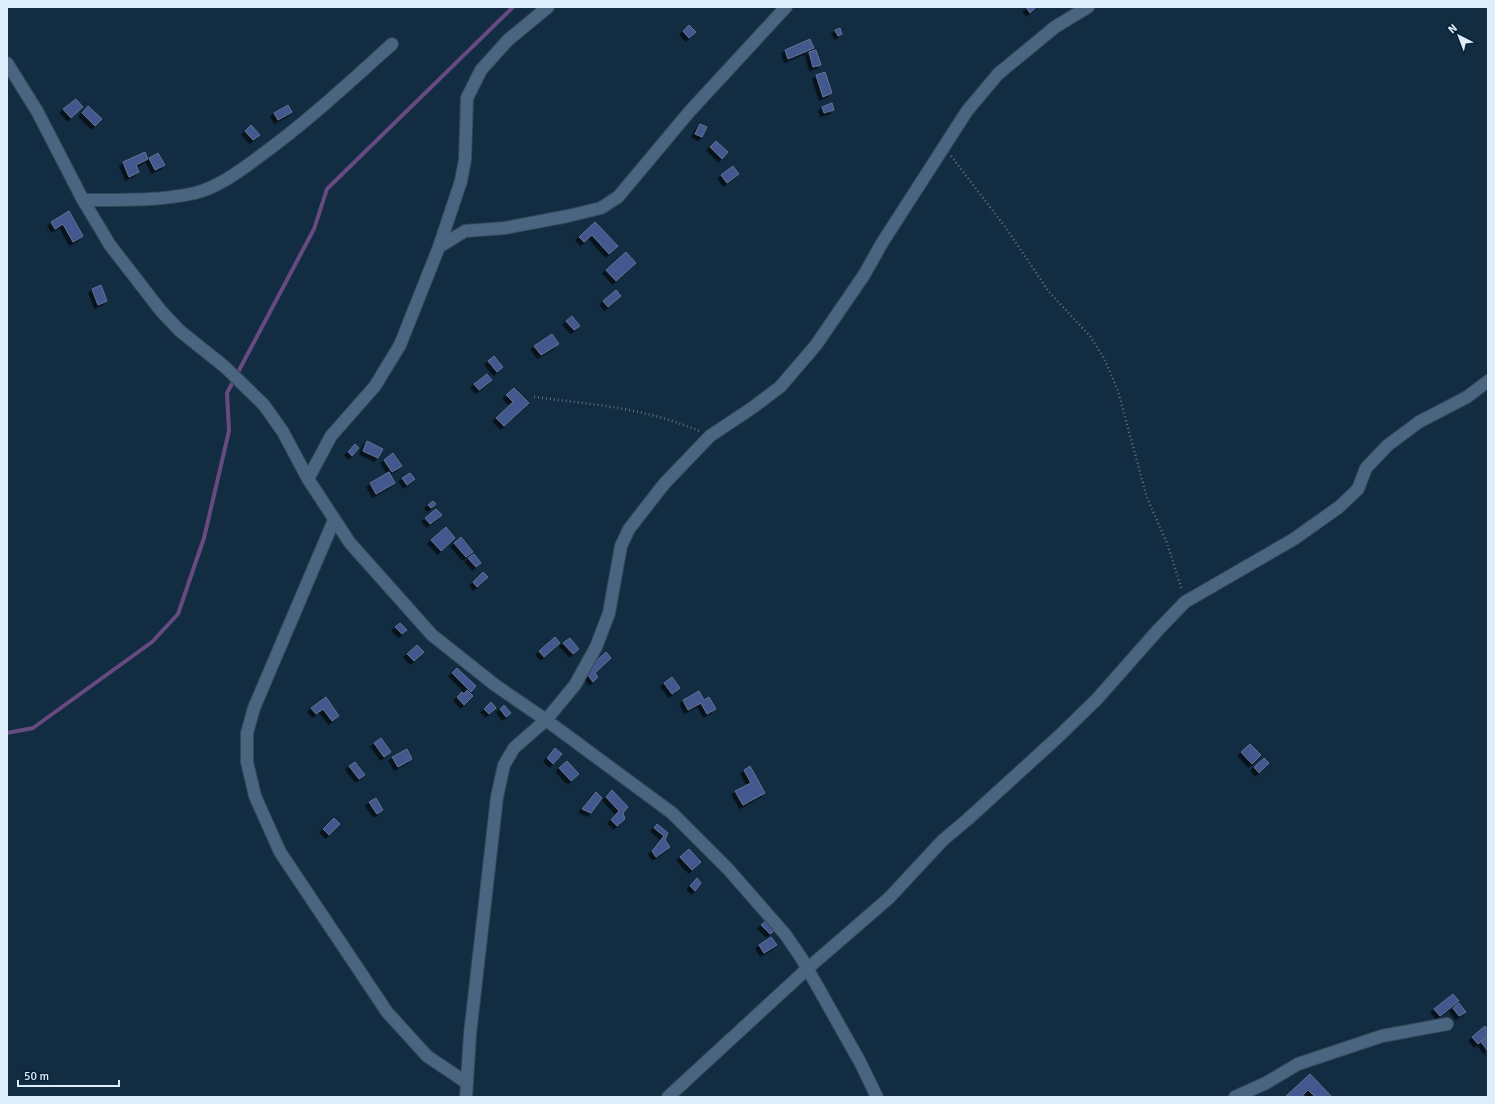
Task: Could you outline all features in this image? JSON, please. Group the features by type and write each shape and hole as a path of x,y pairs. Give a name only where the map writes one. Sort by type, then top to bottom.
{"street":[{"path":"308,479 331,436 375,386 400,345 439,247 461,181 465,160 467,98 481,70 508,40 548,7"},
{"path":"439,247 465,231 505,228 568,216 601,208 618,197 690,111 786,7"},
{"path":"466,1097 476,981 497,797 504,765 514,748 546,720 575,686 603,632 609,612 621,546 629,529 664,484 710,436 780,387 816,345 864,275 882,243 967,111 998,74 1055,27 1088,7"},
{"path":"83,200 167,197 195,193 215,186 248,165 301,126 392,44"},
{"path":"7,63 37,111 83,200 110,245 161,311 180,331 225,367 264,405 283,432 308,479 350,542 432,635 495,685 546,720 672,813 728,869 785,934 807,969 860,1062 877,1097"},
{"path":"668,1097 807,969 889,898 942,840 968,819 1079,717 1120,675 1162,625 1185,602 1294,539 1339,508 1358,489 1366,468 1388,445 1419,422 1467,397 1488,381"},
{"path":"334,520 254,708 247,733 247,762 255,796 280,852 387,1012 427,1056 467,1083"},
{"path":"1235,1097 1261,1086 1305,1062 1382,1036 1447,1024"}],"path":[{"path":"944,146 1006,228 1049,292 1090,336 1104,358 1118,391 1147,498 1167,543 1185,602"},
{"path":"534,397 627,409 656,415 710,436"}],"building":[{"path":"1026,7 1036,7 1030,13"},
{"path":"689,25 696,32 689,38 683,31"},
{"path":"840,28 842,34 838,36 835,30"},
{"path":"810,39 814,48 788,59 785,50"},
{"path":"816,50 821,65 813,67 809,52"},
{"path":"825,72 832,93 823,97 816,75"},
{"path":"76,99 83,107 71,118 63,109"},
{"path":"832,103 834,110 824,113 822,107"},
{"path":"288,105 292,112 278,120 274,113"},
{"path":"88,106 102,119 95,126 82,113"},
{"path":"700,124 707,127 702,137 695,134"},
{"path":"251,125 260,135 253,140 245,131"},
{"path":"716,141 728,152 722,159 710,147"},
{"path":"145,152 148,159 136,165 139,172 129,177 123,162"},
{"path":"158,153 165,165 155,170 149,158"},
{"path":"733,166 739,174 727,183 721,175"},
{"path":"69,211 83,236 73,242 63,224 55,229 51,222"},
{"path":"595,222 618,246 609,254 592,235 584,242 579,237"},
{"path":"626,252 636,263 616,281 606,270"},
{"path":"101,285 107,301 98,305 92,289"},
{"path":"616,290 621,296 608,307 603,301"},
{"path":"572,316 580,326 574,330 566,321"},
{"path":"552,334 559,344 541,355 534,346"},
{"path":"494,356 503,367 497,372 488,361"},
{"path":"487,374 492,380 479,390 474,384"},
{"path":"514,388 529,403 504,426 496,418 513,402 506,395"},
{"path":"367,441 383,449 378,458 363,451"},
{"path":"355,444 359,448 352,456 348,452"},
{"path":"393,453 402,466 392,472 384,460"},
{"path":"389,472 395,483 376,494 370,483"},
{"path":"410,473 415,479 407,485 402,478"},
{"path":"433,501 436,504 431,508 428,505"},
{"path":"436,509 442,515 430,524 425,518"},
{"path":"446,527 455,538 441,551 431,540"},
{"path":"461,537 473,552 466,557 454,543"},
{"path":"474,554 481,563 476,567 468,558"},
{"path":"483,572 488,577 477,587 473,582"},
{"path":"400,623 407,630 402,634 395,627"},
{"path":"555,637 560,643 544,657 539,651"},
{"path":"570,638 579,649 573,654 563,643"},
{"path":"417,645 424,652 414,661 407,654"},
{"path":"606,652 611,658 595,673 598,677 593,682 585,671"},
{"path":"457,668 476,686 471,692 452,673"},
{"path":"672,677 680,688 672,694 664,683"},
{"path":"467,690 473,696 464,705 457,697 462,692 464,694"},
{"path":"699,691 704,700 709,697 716,709 707,714 701,703 688,710 683,700"},
{"path":"326,697 339,716 332,721 323,709 316,714 311,708"},
{"path":"491,702 496,708 489,714 484,709"},
{"path":"504,705 511,713 506,717 500,709"},
{"path":"381,738 391,752 384,757 374,743"},
{"path":"1250,744 1261,755 1252,764 1241,752"},
{"path":"555,748 562,754 553,764 547,758"},
{"path":"407,749 412,759 398,767 392,757"},
{"path":"1264,758 1269,763 1259,773 1254,767"},
{"path":"567,761 579,774 571,781 559,768"},
{"path":"355,762 365,775 359,779 349,766"},
{"path":"750,766 765,793 743,805 735,791 751,783 744,770"},
{"path":"612,790 628,807 623,813 625,819 617,826 611,820 619,811 606,797"},
{"path":"596,792 602,798 591,813 582,809"},
{"path":"376,798 383,810 377,814 369,802"},
{"path":"334,818 340,824 329,835 323,829"},
{"path":"657,824 668,833 665,840 670,847 656,857 652,851 664,836 654,828"},
{"path":"689,849 701,862 692,870 680,857"},
{"path":"697,878 701,883 695,891 690,886"},
{"path":"767,920 775,930 770,934 761,925"},
{"path":"771,937 777,945 764,953 759,945"},
{"path":"1453,994 1459,1001 1440,1016 1434,1009"},
{"path":"1459,1003 1466,1012 1459,1016 1453,1008"},
{"path":"1485,1026 1488,1030 1488,1035 1478,1044 1472,1037"},
{"path":"1488,1037 1488,1051 1481,1042"},
{"path":"1310,1074 1332,1097 1315,1097 1308,1090 1301,1097 1285,1097"}],"waterway":[{"path":"7,733 33,728 152,642 178,614 204,538 229,431 227,393 314,229 327,189 513,7"}]}
